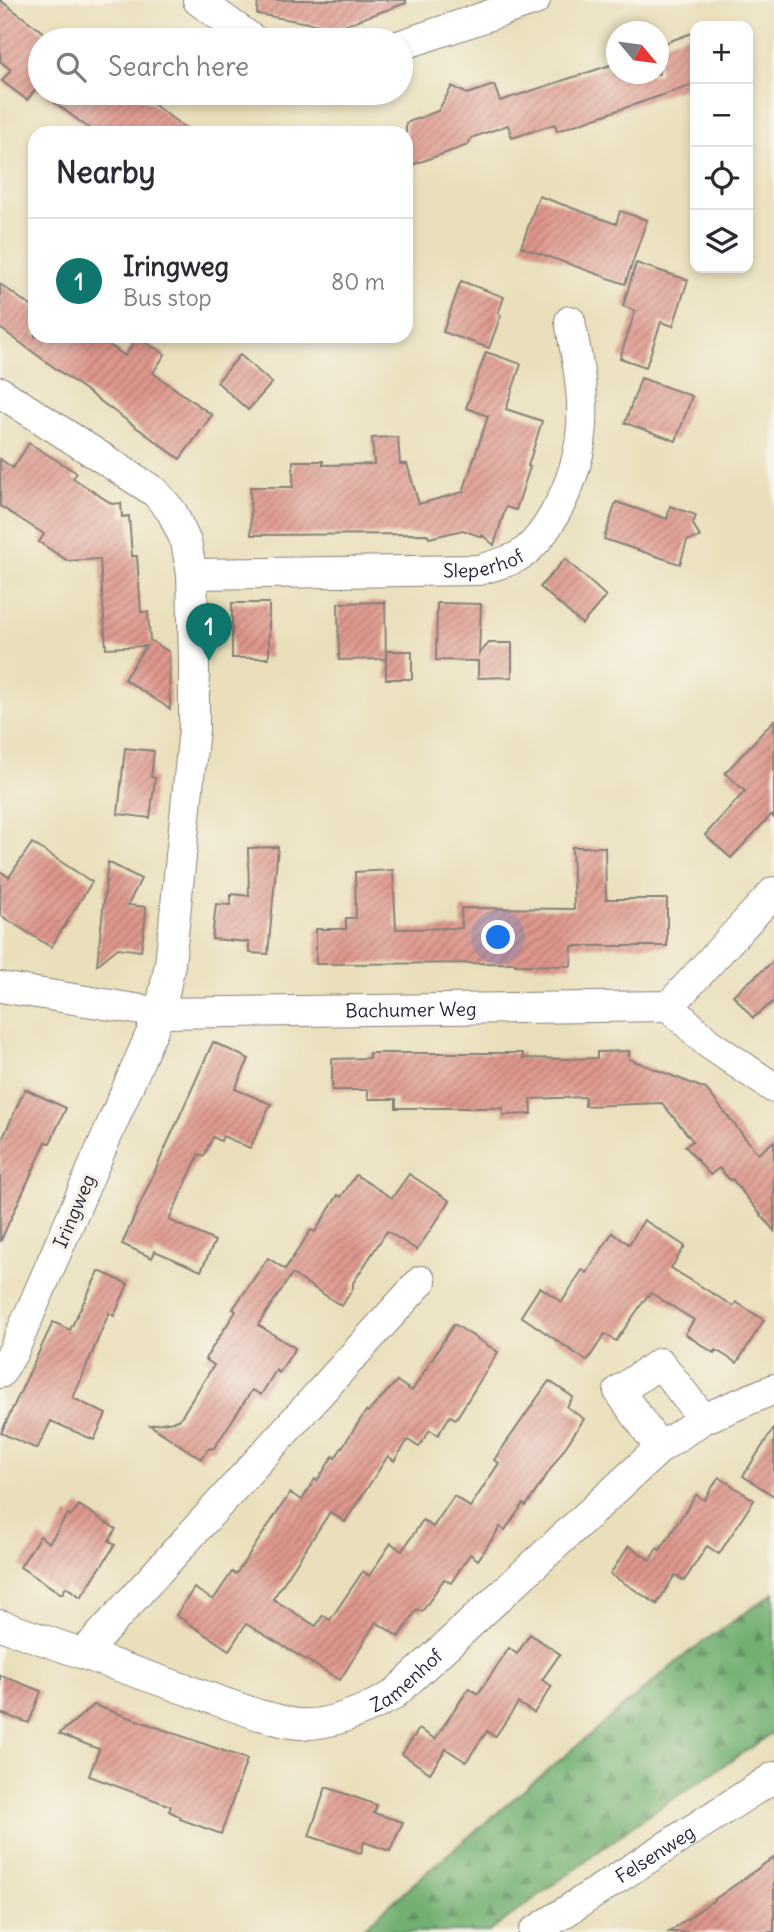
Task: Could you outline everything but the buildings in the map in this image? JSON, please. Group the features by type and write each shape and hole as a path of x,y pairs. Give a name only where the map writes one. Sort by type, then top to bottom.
{"street":[{"path":"198,0 236,28"},
{"path":"413,42 535,0"},
{"name":"Sleperhof","path":"192,574 479,570 517,558 543,535 564,498 581,449 583,393 570,320"},
{"name":"Iringweg","path":"0,392 155,492 172,512 186,542 192,574 194,729 170,964 160,1013 13,1352 0,1373"},
{"path":"774,892 668,1006 708,1044 774,1088"},
{"name":"Bachumer Weg","path":"0,987 160,1013 668,1006"},
{"path":"84,1653 421,1281"},
{"path":"660,1448 619,1391 660,1363 702,1419"},
{"name":"Zamenhof","path":"0,1625 259,1715 294,1724 328,1721 362,1712 392,1696 660,1448 702,1419 774,1389"},
{"name":"Felsenweg","path":"534,1932 774,1777"}],"green space":[{"path":"774,1593 774,1732 640,1821 489,1932 359,1932 690,1651"}],"place":[{"name":"Iringweg","path":"209,661"}]}
